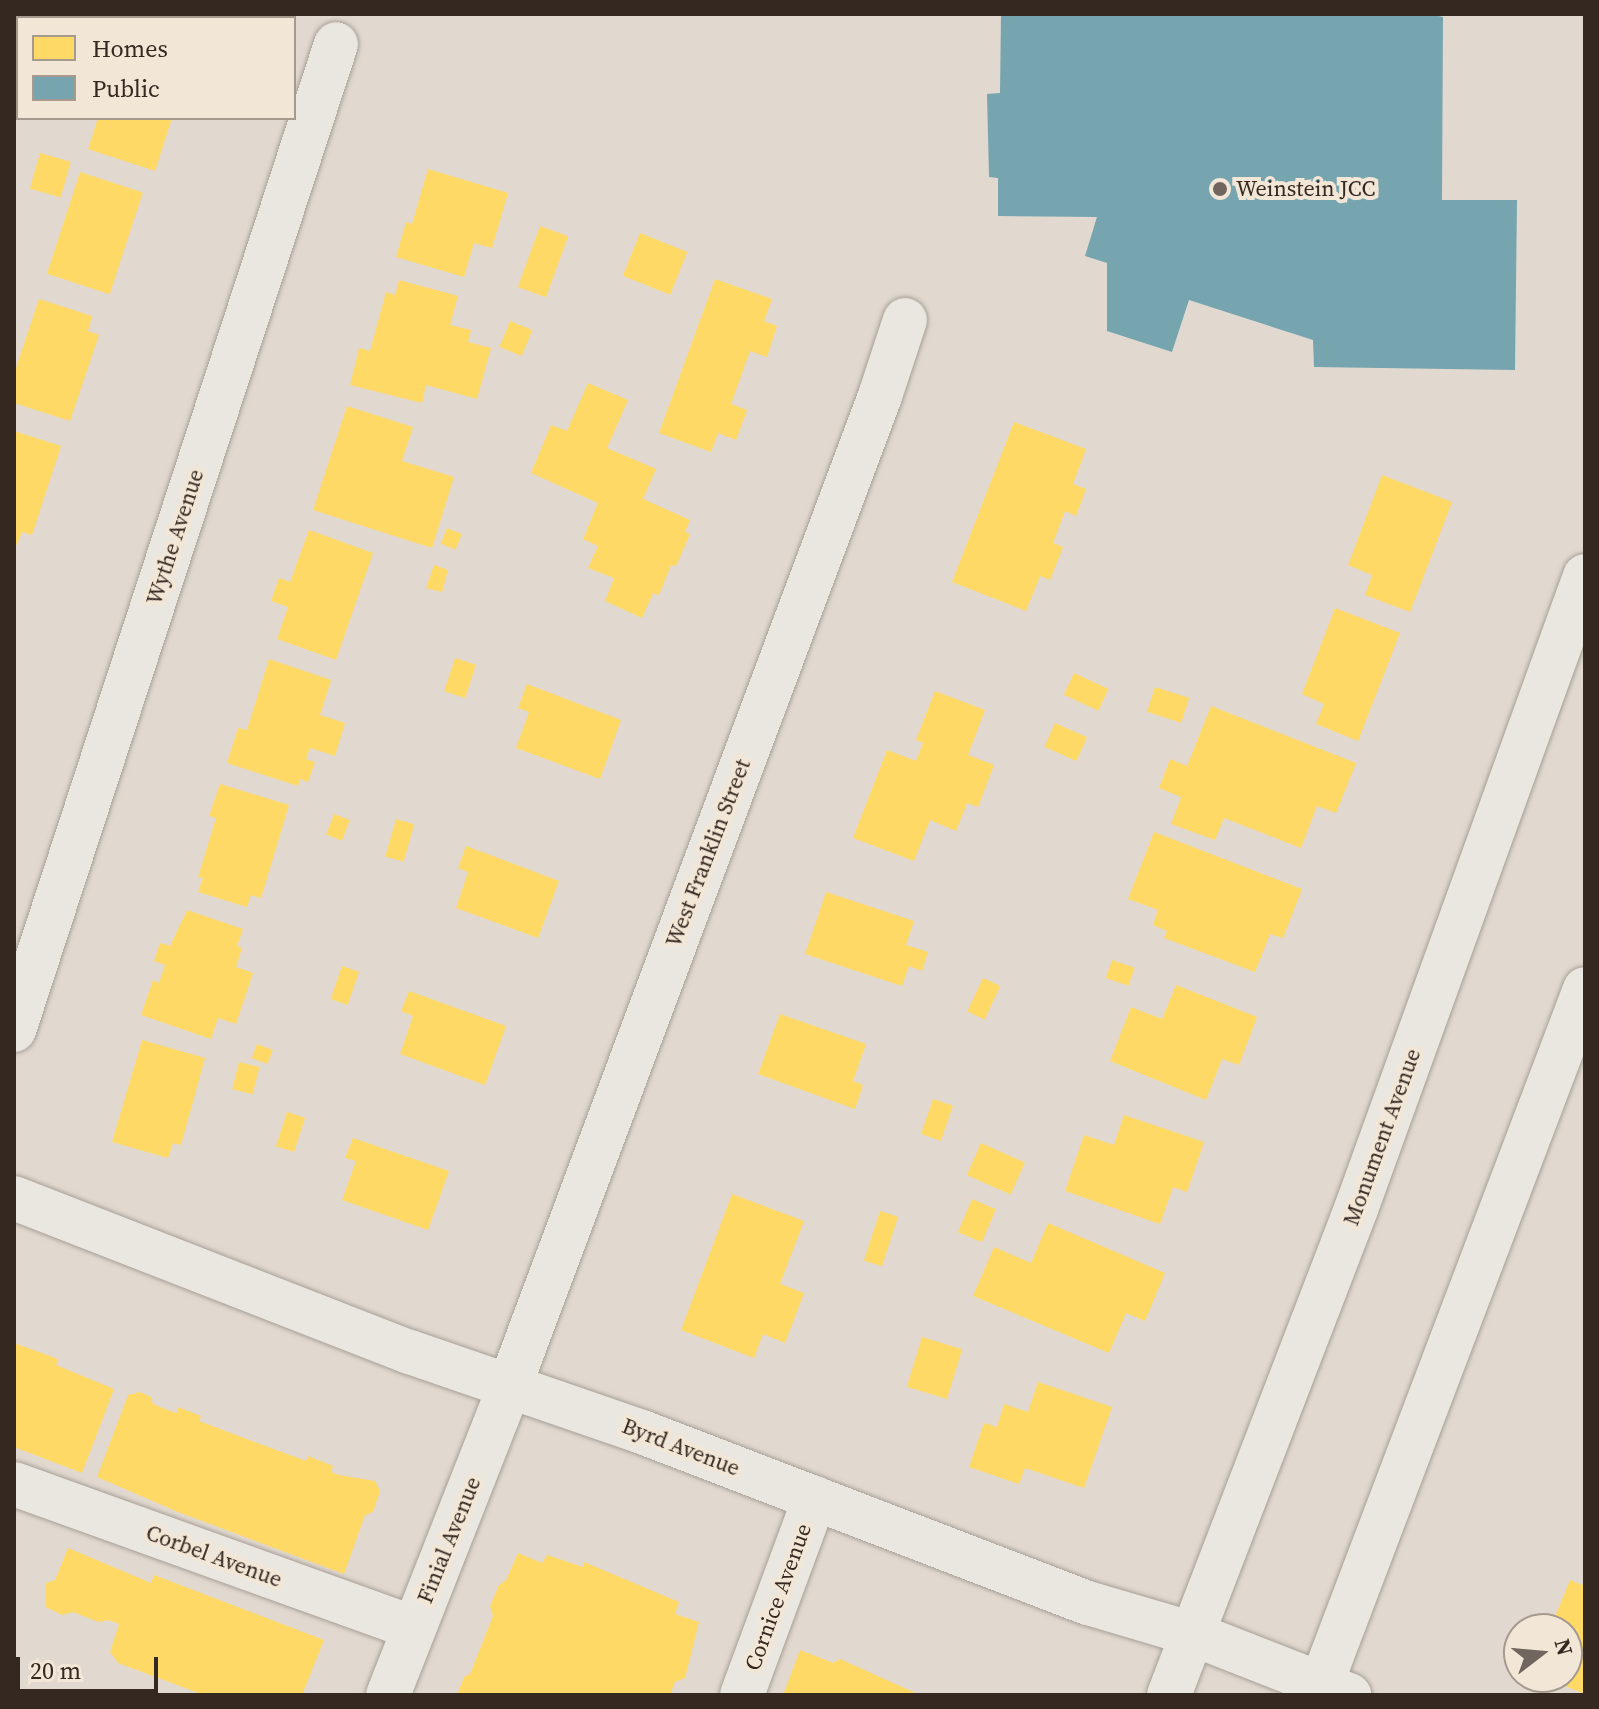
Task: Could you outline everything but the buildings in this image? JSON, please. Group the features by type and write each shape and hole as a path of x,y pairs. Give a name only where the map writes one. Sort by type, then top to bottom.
{"street":[{"name":"Wythe Avenue","path":"14,1030 336,44"},
{"name":"West Franklin Street","path":"510,1385 880,396 905,320"},
{"name":"Monument Avenue","path":"1169,1695 1356,1209 1585,576"},
{"path":"1328,1692 1585,989"},
{"name":"Byrd Avenue","path":"14,1198 410,1352 510,1385 1088,1603 1193,1634 1328,1692"},
{"name":"Finial Avenue","path":"388,1695 510,1385"},
{"name":"Corbel Avenue","path":"14,1484 414,1628"},
{"name":"Cornice Avenue","path":"742,1695 815,1498"}],"place":[{"name":"Weinstein JCC","path":"1220,189"}]}
